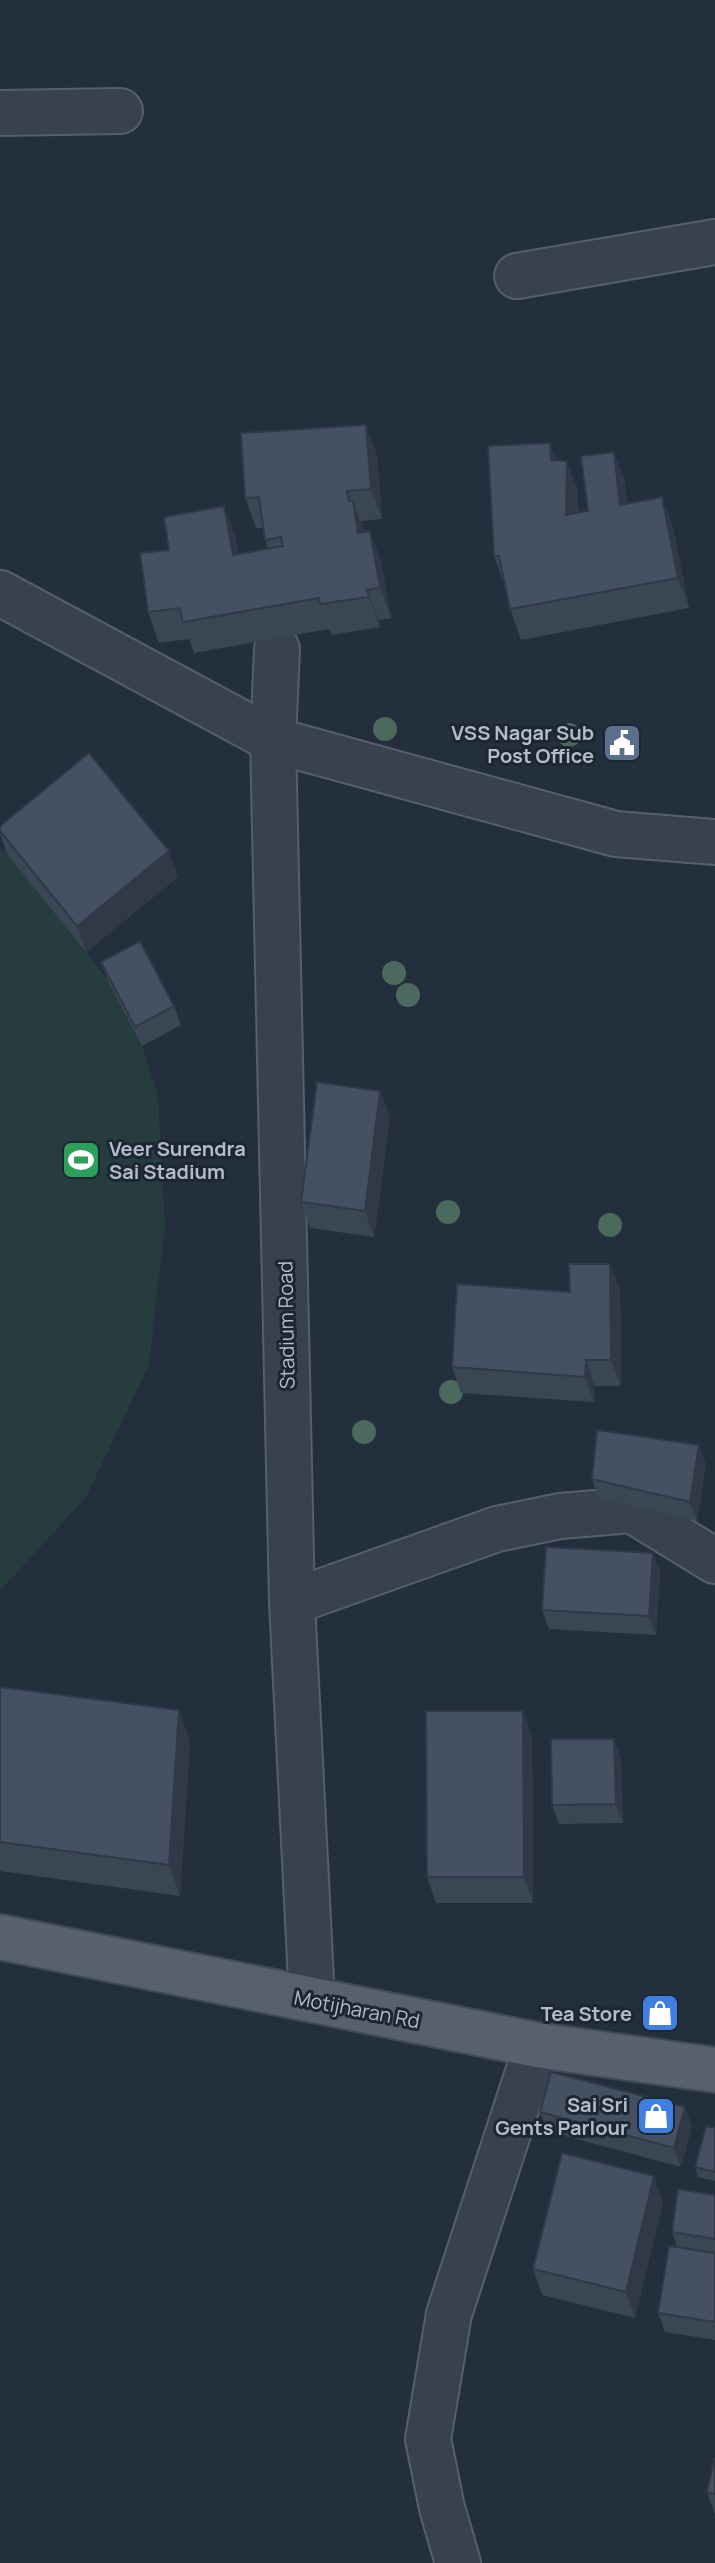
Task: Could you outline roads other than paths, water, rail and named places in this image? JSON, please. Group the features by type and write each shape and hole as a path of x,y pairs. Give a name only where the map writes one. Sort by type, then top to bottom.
{"main road":[{"name":"Motijharan Rd","path":"0,1937 537,2045 715,2070"}],"street":[{"path":"0,113 120,111"},
{"path":"517,276 715,242"},
{"path":"0,593 273,740 616,834 715,842"},
{"name":"Stadium Road","path":"277,649 273,740 292,1602 312,2000"},
{"path":"292,1602 497,1529 560,1516 632,1510 715,1561"},
{"path":"458,2563 442,2508 428,2439 449,2314 537,2045"}],"place":[{"name":"VSS Nagar Sub Post Office","path":"622,743"},
{"name":"Veer Surendra Sai Stadium","path":"81,1160"},
{"name":"Tea Store","path":"660,2013"},
{"name":"Sai Sri Gents Parlour","path":"656,2116"}]}
